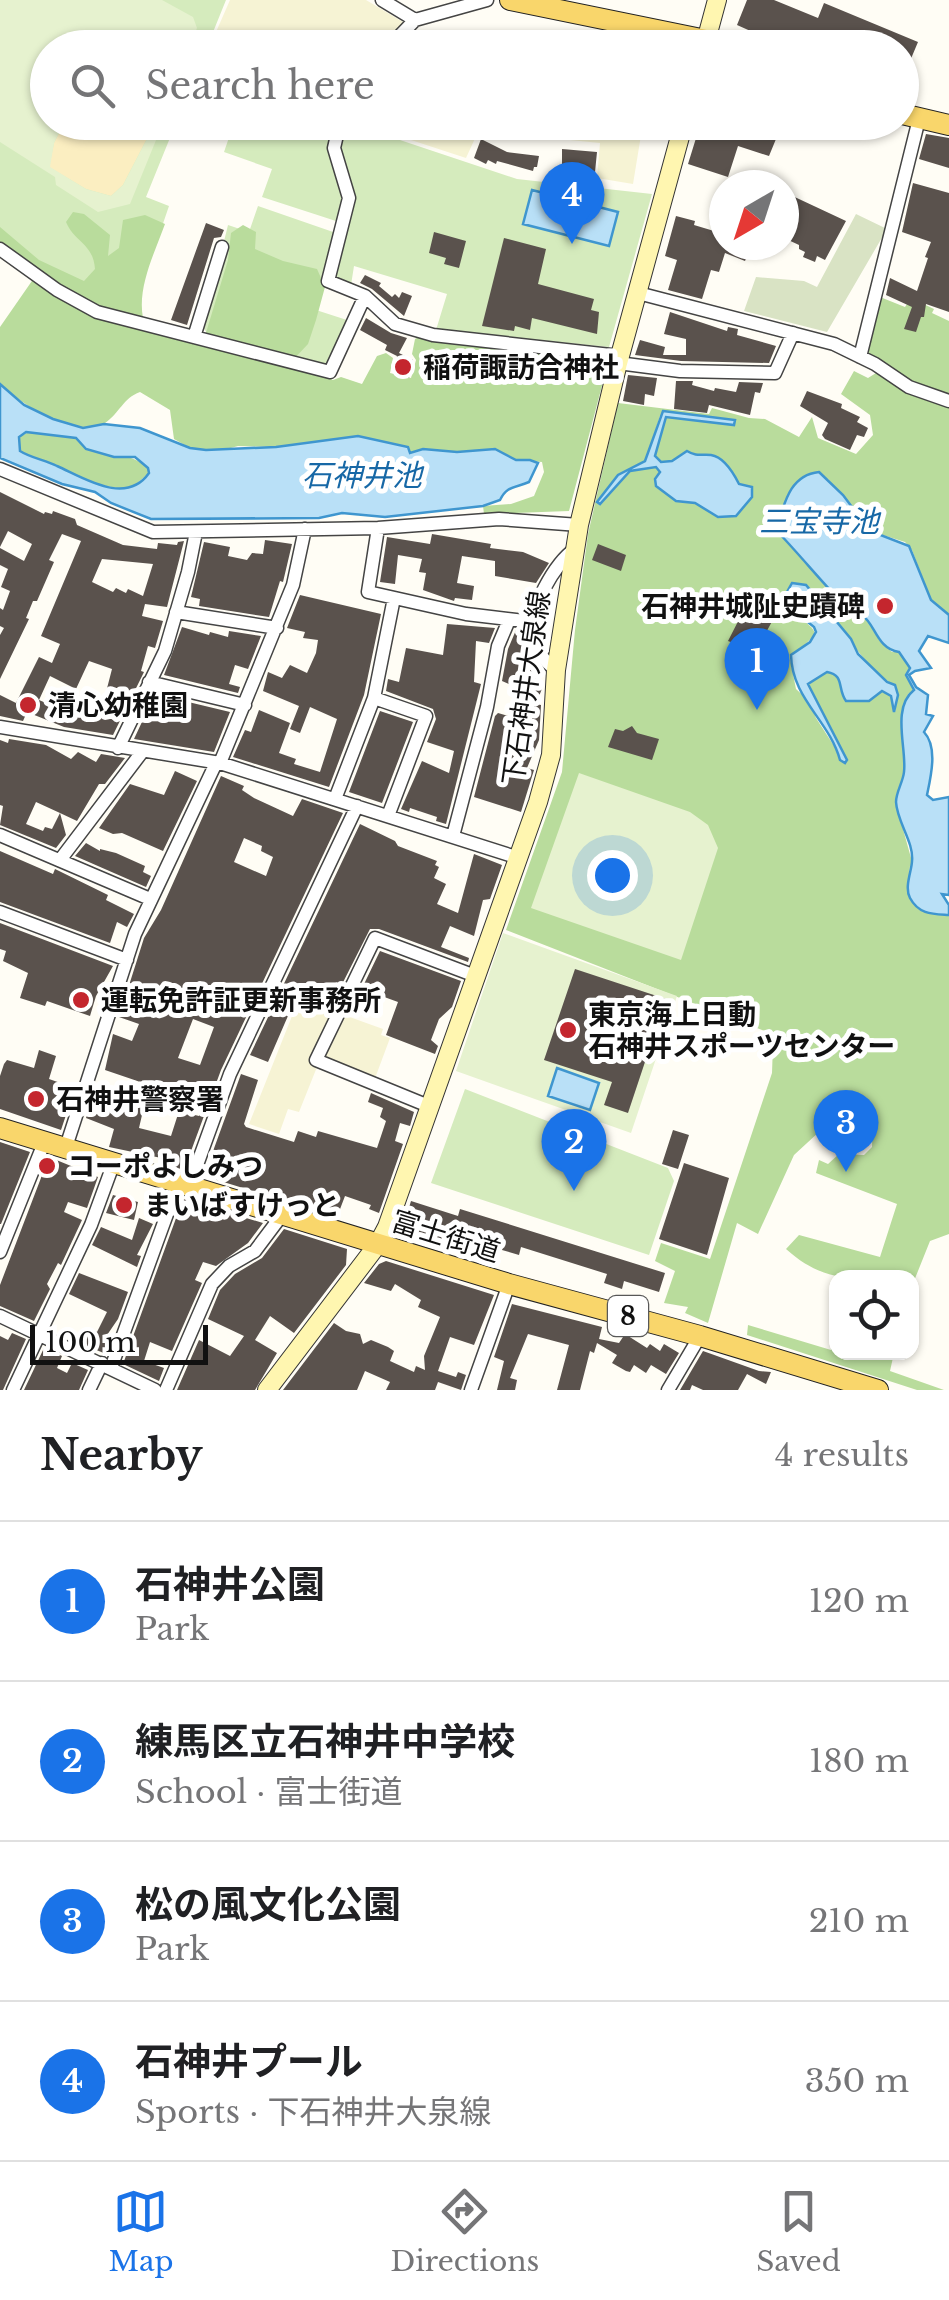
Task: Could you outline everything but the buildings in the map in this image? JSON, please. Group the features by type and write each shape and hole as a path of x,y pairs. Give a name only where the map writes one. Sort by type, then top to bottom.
{"main road":[{"path":"510,0 548,4 650,30"},
{"path":"709,30 717,0"},
{"path":"919,119 949,124"},
{"name":"下石神井大泉線","path":"267,1390 378,1244 519,858 551,755 556,670 579,525 679,140"},
{"name":"富士街道","path":"0,1128 509,1284 878,1390"}],"street":[{"path":"382,0 415,20"},
{"path":"405,30 415,20 487,0"},
{"path":"336,140 334,148 350,198 328,281 365,296 405,329 680,372 775,373 792,333"},
{"path":"860,357 905,140"},
{"path":"194,337 222,247"},
{"path":"0,249 87,307 332,372 365,296"},
{"path":"638,293 834,344 908,388 949,400"},
{"path":"0,469 154,532 378,528 499,518 579,525"},
{"path":"378,528 368,590 533,622"},
{"path":"0,1252 54,1146 150,899 246,706 293,585 305,529"},
{"path":"118,748 165,650 196,532"},
{"path":"556,670 540,652 533,622 556,567 574,548"},
{"path":"335,799 374,698 394,598"},
{"path":"176,612 277,628"},
{"path":"452,836 487,707 498,646 509,620"},
{"path":"150,682 246,706"},
{"path":"374,698 426,716 388,816"},
{"path":"0,727 218,763 519,858"},
{"path":"60,860 142,752"},
{"path":"89,1390 107,1365 230,1074 357,806"},
{"path":"0,836 150,899"},
{"path":"0,912 127,960"},
{"path":"430,1107 316,1060 375,938 478,977"},
{"path":"14,1390 91,1225 113,1165"},
{"path":"166,1390 212,1284 228,1266 255,1251 282,1215"},
{"path":"471,1390 509,1284"},
{"path":"0,1316 155,1390"},
{"path":"668,1390 700,1336"}],"shaded area":[{"path":"230,0 366,0 403,22 398,30 217,30"},
{"path":"411,140 474,140 466,158"},
{"path":"570,140 640,140 633,184 597,178 600,143"},
{"path":"303,1000 333,1013 310,1064 317,1067 299,1112 288,1109 279,1134 249,1124 296,1006 300,1007"},
{"path":"344,1015 383,1029 381,1035 390,1038 374,1081 322,1056"}],"green space":[{"path":"0,0 226,0 214,30 30,30 30,140 169,140 146,197 169,206 131,317 0,244"},
{"path":"0,0 162,0 193,17 196,30 30,30 30,140 56,140 50,167 86,189 111,196 123,185 146,140 156,140 130,204 98,212 56,185 55,177 0,142"},
{"path":"228,140 337,140 346,197 339,222 262,197 272,169 224,152"},
{"path":"342,140 400,140 517,179 652,194 609,347 436,330 447,294 354,266 351,285 336,280 332,275 353,198 338,148"},
{"path":"258,206 336,233 316,310 350,321 330,366 207,333 203,327 228,225 249,232"},
{"path":"73,212 84,214 110,235 108,256 119,248 123,220 145,215 165,224 142,294 143,318 162,330 170,324 205,336 228,260 231,233 243,225 256,232 255,249 317,269 325,287 308,344 292,361 333,380 341,377 362,384 377,356 386,353 393,358 390,373 411,378 416,360 412,354 415,339 422,335 604,356 608,363 569,511 484,514 483,506 511,504 534,496 544,472 542,462 516,460 495,449 423,449 410,453 407,447 358,436 276,447 238,446 220,451 190,448 174,439 170,410 140,392 105,423 92,428 64,424 35,410 0,384 0,327 34,278 0,251 0,227 39,260 84,281 95,269 94,260 66,222"},
{"path":"856,214 887,229 827,332 744,311 756,277 804,281 817,287"},
{"path":"880,297 905,307 911,298 949,321 949,615 931,600 912,550 905,542 870,531 828,479 792,487 776,530 851,612 866,618 879,640 892,652 899,652 910,668 906,675 914,691 908,694 901,733 905,767 896,804 913,865 909,879 911,898 919,909 949,915 949,1234 930,1241 918,1270 829,1270 829,1274 786,1249 799,1235 880,1257 897,1204 816,1173 819,1160 828,1164 839,1154 864,1155 872,1147 873,1119 843,1094 836,1096 832,1120 794,1155 758,1234 737,1223 708,1323 685,1313 688,1307 664,1303 675,1271 655,1261 661,1243 710,1259 772,1073 773,1044 767,1032 506,930 562,772 588,534 618,403 709,414 712,408 765,419 799,437 812,417 818,438 856,454 873,435 870,415 841,394 854,371 868,378 876,373 866,353","holes":["660,416 734,420 733,424 666,417 655,456 661,462 673,461 687,451 722,460 739,484 751,492 752,497 741,508 719,517 695,503 676,501 656,486 655,479 661,472 657,467 630,471 600,504 597,501 618,475 645,461","792,583 804,584 862,656 895,685 898,695 895,712 891,696 882,691 869,701 846,701 839,680 827,672 807,684 847,760 845,763 808,700 796,689 790,659 814,631 788,606 786,596"]},
{"path":"31,431 76,438 94,450 140,462 149,473 130,489 74,476 20,451 19,437"},
{"path":"579,773 690,812 708,825 718,848 681,960 531,908"},
{"name":"東京海上日動 石神井スポーツセンター","path":"503,933 677,996 631,1133 456,1071"},
{"path":"465,1089 668,1168 674,1181 649,1255 431,1183"},
{"path":"748,1325 829,1349 829,1360 892,1360 890,1371 944,1390 917,1390 747,1335"}],"sand":[{"path":"146,140 123,185 111,196 86,189 49,167 54,143"}],"water":[{"path":"532,190 618,212 609,246 523,224"},
{"name":"石神井池","path":"0,384 24,405 53,419 83,428 104,424 140,428 190,448 276,447 358,436 408,447 410,453 423,449 495,449 516,460 538,463 529,482 509,489 500,500 483,506 385,517 342,513 319,518 151,519 95,492 62,484 0,458","holes":["26,432 76,438 86,449 114,457 135,457 149,473 129,488 105,486 20,451 19,437"]},
{"path":"663,411 735,420 734,425 666,417 655,456 661,462 672,461 687,451 720,459 739,484 752,487 752,497 736,516 718,517 695,503 676,501 656,486 660,472 656,467 630,471 600,504 597,502 618,475 645,461"},
{"name":"三宝寺池","path":"819,472 843,495 870,531 909,546 931,600 949,615 949,643 928,636 919,651 931,668 909,675 916,687 928,695 926,714 933,716 924,732 932,754 927,795 933,800 949,797 949,895 942,894 949,905 949,915 922,911 908,894 912,854 896,802 904,772 903,707 914,690 906,675 910,668 899,652 881,641 867,620 849,610 776,530 794,485"},
{"path":"792,583 806,585 851,639 858,654 895,685 898,695 894,712 891,696 882,691 869,701 846,701 839,679 827,672 808,684 847,760 845,763 804,697 793,671 791,655 810,642 816,632 788,606 787,592"},
{"path":"557,1068 599,1083 590,1110 548,1096"}],"place":[{"name":"石神井プール","path":"572,244"},
{"name":"稲荷諏訪合神社","path":"403,367"},
{"name":"石神井城阯史蹟碑","path":"885,606"},
{"name":"清心幼稚園","path":"28,705"},
{"name":"石神井公園","path":"757,710"},
{"name":"運転免許証更新事務所","path":"81,1000"},
{"name":"東京海上日動 石神井スポーツセンター","path":"568,1030"},
{"name":"石神井警察署","path":"36,1099"},
{"name":"コーポよしみつ","path":"47,1166"},
{"name":"松の風文化公園","path":"846,1172"},
{"name":"練馬区立石神井中学校","path":"574,1191"},
{"name":"まいばすけっと","path":"124,1205"}]}
